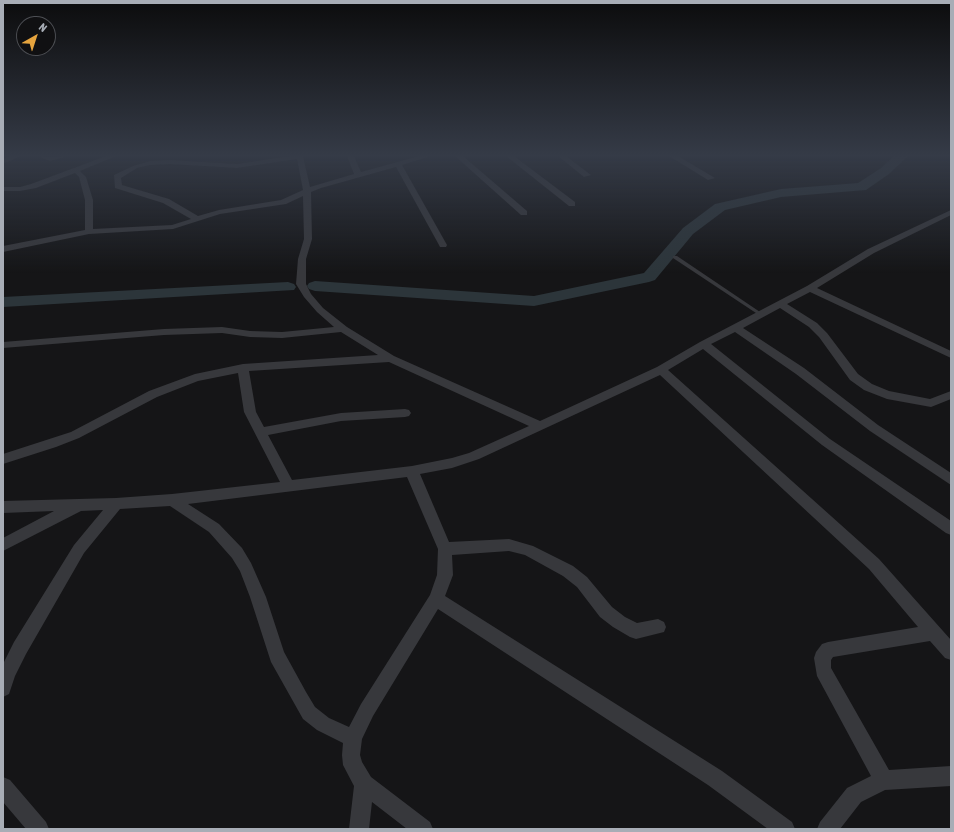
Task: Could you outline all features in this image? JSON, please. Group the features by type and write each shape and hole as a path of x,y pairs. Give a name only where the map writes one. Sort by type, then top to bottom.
{"street":[{"path":"88,195 90,200 89,232"},
{"path":"144,195 166,201 197,219"},
{"path":"3,249 89,232 162,229 224,211 283,202 297,195"},
{"path":"307,195 308,238 302,259 300,275 301,284 307,295 320,310 343,328 390,358 540,426"},
{"path":"415,195 443,245"},
{"path":"502,195 524,214"},
{"path":"560,195 572,204"},
{"path":"3,507 116,504 172,500 289,487 452,463 474,456 662,370 704,344 810,288 871,251 951,212"},
{"path":"3,246 20,246"},
{"path":"810,288 951,355"},
{"path":"781,304 813,325 828,340 854,377 868,388 887,395 931,403 951,396"},
{"path":"3,345 164,332 222,330 250,334 282,335 343,328"},
{"path":"736,328 800,371 874,428 951,480"},
{"path":"704,344 778,405 826,442 951,529"},
{"path":"3,459 52,444 75,435 153,394 195,378 243,368 390,358"},
{"path":"243,368 250,412 289,487"},
{"path":"662,370 874,564 951,652"},
{"path":"261,432 340,417 405,413"},
{"path":"412,470 422,498 445,549 445,575 436,599 380,686 353,738 352,755 353,765 364,784 423,829"},
{"path":"172,500 214,528 237,553 246,568 258,597 277,656 309,713 324,724 353,738"},
{"path":"3,688 7,674 20,648 79,549 116,504"},
{"path":"3,545 80,505"},
{"path":"445,549 509,545 528,550 568,571 582,582 606,612 619,622 636,631 658,628"},
{"path":"436,599 715,778 785,829"},
{"path":"884,780 823,670 822,658 828,650 934,632"},
{"path":"827,829 854,795 884,780 951,776"},
{"path":"359,829 364,784"},
{"path":"3,787 39,829"}],"lane":[{"path":"675,257 761,314"}],"waterway":[{"path":"315,286 534,301 649,277 688,231 720,207 773,195"},
{"path":"3,302 227,289 288,287"}]}
